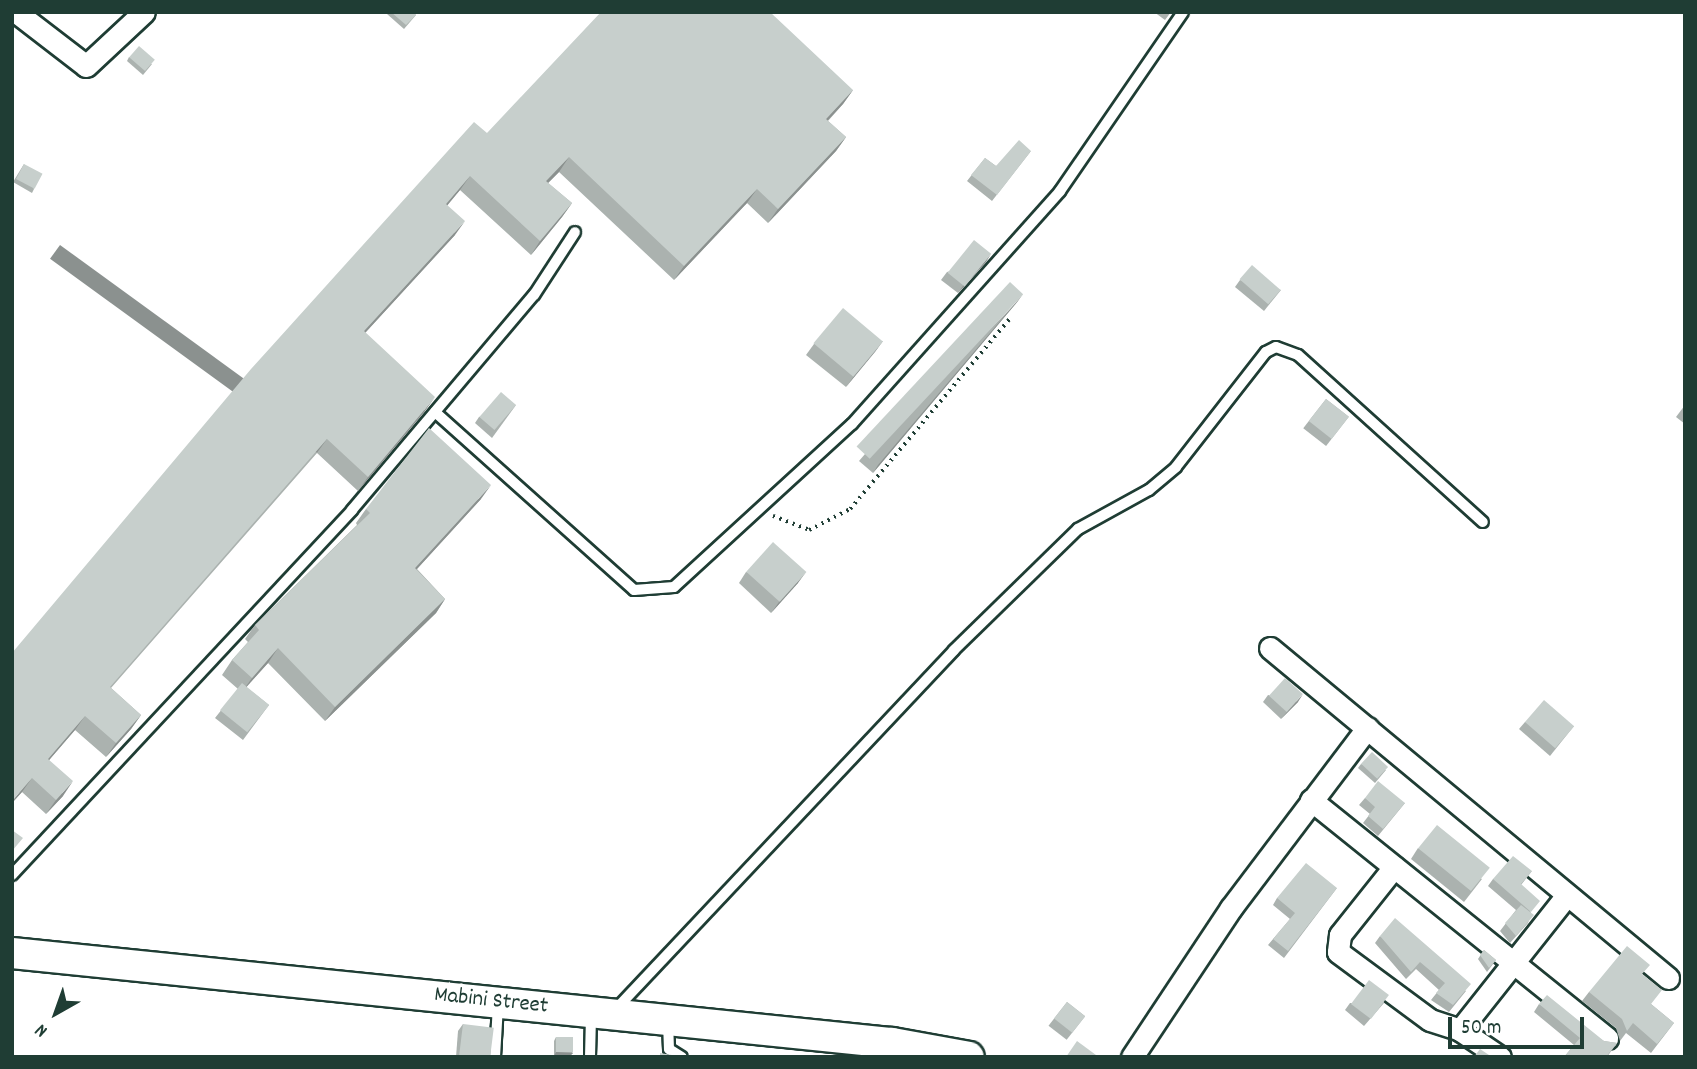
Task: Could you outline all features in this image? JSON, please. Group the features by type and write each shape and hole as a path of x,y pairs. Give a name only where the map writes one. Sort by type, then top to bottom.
{"main road":[{"name":"Mabini Street","path":"12,953 498,1002 969,1057"}],"street":[{"path":"16,12 86,66 144,12"},
{"path":"1270,648 1668,978"},
{"path":"1132,1057 1311,800 1367,728"},
{"path":"1311,800 1606,1038"},
{"path":"1394,867 1340,935 1338,952 1430,1020 1460,1030 1500,1057"},
{"path":"1460,1030 1567,895"}],"lane":[{"path":"435,412 634,590 674,587 852,424 1060,191 1184,12"},
{"path":"12,875 435,412 534,295 575,232"},
{"path":"590,1057 601,1014 954,650 1078,529 1149,490 1176,467 1266,352 1276,347 1298,355 1483,523"},
{"path":"495,1057 498,1002"},
{"path":"668,1021 670,1049 682,1057"}],"path":[{"path":"758,510 809,530 850,509 1012,317"}],"building":[{"path":"391,12 413,12 416,15 406,25"},
{"path":"601,12 770,12 853,90 826,119 846,137 778,209 757,189 684,266 569,157 546,181 572,203 540,241 470,176 446,204 465,221 364,331 435,397 368,477 327,439 110,687 141,715 116,743 85,716 48,759 73,781 56,800 32,778 12,801 12,653 251,369 474,122 487,133"},
{"path":"139,46 155,60 145,71 129,57"},
{"path":"1019,140 1031,151 997,195 971,175 985,158 996,166"},
{"path":"24,164 43,174 35,189 16,179"},
{"path":"974,240 991,254 965,286 948,273"},
{"path":"1252,265 1281,290 1268,304 1240,279"},
{"path":"1010,282 1023,294 870,459 857,447"},
{"path":"843,308 883,341 853,377 813,343"},
{"path":"501,392 516,405 494,430 479,417"},
{"path":"1326,399 1349,417 1332,439 1309,421"},
{"path":"429,428 491,485 415,568 445,599 335,707 278,648 252,678 232,660 259,630 255,625 370,513 366,509"},
{"path":"773,542 806,572 780,602 746,572"},
{"path":"1285,678 1303,694 1287,712 1269,696"},
{"path":"242,683 269,705 247,732 220,710"},
{"path":"1544,700 1574,726 1555,748 1525,722"},
{"path":"1372,752 1388,767 1377,779 1361,764"},
{"path":"1378,781 1405,803 1383,829 1368,816 1375,807 1365,798"},
{"path":"1437,825 1490,868 1471,891 1418,848"},
{"path":"12,830 23,838 12,851"},
{"path":"1513,856 1532,871 1521,884 1540,901 1531,912 1493,879"},
{"path":"1306,863 1337,888 1288,951 1273,939 1295,913 1277,898"},
{"path":"1521,905 1534,915 1516,936 1505,923"},
{"path":"1395,918 1471,984 1453,1005 1436,993 1445,983 1420,962 1411,972 1380,936"},
{"path":"1627,946 1650,965 1642,974 1662,990 1651,1004 1674,1023 1657,1044 1633,1023 1627,1031 1622,1019 1589,992"},
{"path":"1484,950 1496,960 1489,968 1480,955"},
{"path":"1369,980 1389,995 1371,1019 1351,1004"},
{"path":"1547,995 1604,1041 1617,1043 1606,1057 1564,1057 1580,1038 1539,1004"},
{"path":"1067,1002 1085,1016 1072,1033 1054,1019"},
{"path":"463,1024 494,1028 490,1057 459,1057"},
{"path":"556,1037 573,1037 573,1052 556,1052"},
{"path":"1077,1041 1096,1055 1095,1057 1066,1057"},
{"path":"1480,1049 1492,1057 1474,1057"},
{"path":"660,1053 684,1057 660,1057"}]}
